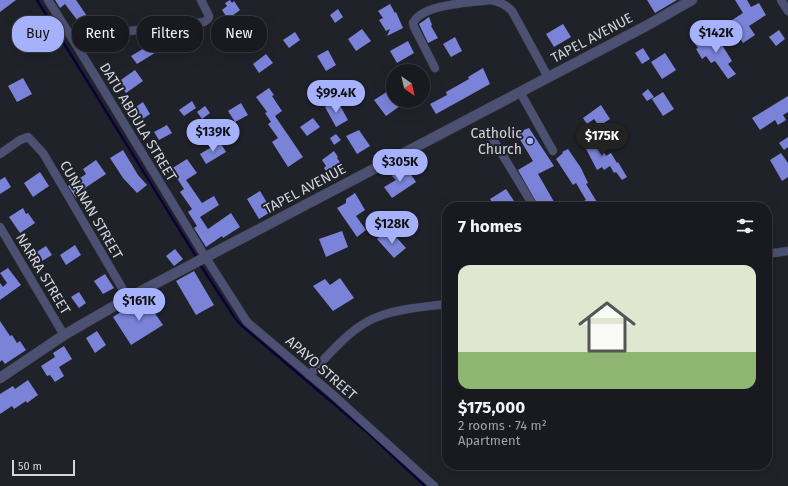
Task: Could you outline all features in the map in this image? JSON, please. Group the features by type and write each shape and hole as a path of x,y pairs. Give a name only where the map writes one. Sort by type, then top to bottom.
{"street":[{"name":"DATU ABDULA STREET","path":"48,0 72,38"},
{"path":"129,31 204,22 209,16 201,0"},
{"path":"435,68 414,27 414,20 427,11 438,8 489,0 498,1 506,5 512,11 548,77"},
{"name":"TAPEL AVENUE","path":"0,378 64,335 128,298 692,0"},
{"path":"781,0 788,10"},
{"name":"DATU ABDULA STREET","path":"81,52 206,258"},
{"path":"520,92 553,151"},
{"path":"490,134 531,202"},
{"name":"CUNANAN STREET","path":"0,154 20,140 28,137 43,153 128,298"},
{"name":"NARRA STREET","path":"0,227 64,335"},
{"path":"772,253 788,251"},
{"name":"APAYO STREET","path":"206,258 247,322 434,486"},
{"path":"309,375 356,329 379,316 442,305"}],"building":[{"path":"0,0 16,0 0,12"},
{"path":"55,0 76,0 87,16 74,16 65,4 60,8"},
{"path":"230,0 232,3 234,1 240,10 232,16 226,16 222,10 227,6 225,3"},
{"path":"647,0 677,0 655,13"},
{"path":"735,0 747,0 751,7 759,3 766,15 749,26 755,35 743,43 729,22 743,13"},
{"path":"390,4 395,13 396,12 403,28 387,36 390,29 386,31 379,20 383,18 378,11"},
{"path":"338,9 343,17 335,23 330,15"},
{"path":"429,17 431,26 438,38 428,43 419,24"},
{"path":"563,24 571,37 554,47 546,34"},
{"path":"362,29 371,41 356,51 348,39"},
{"path":"779,30 785,39 776,46 769,37"},
{"path":"295,32 300,40 289,48 283,40"},
{"path":"716,35 732,61 728,64 736,74 728,79 715,61 711,63 706,56 702,59 696,49 698,48 695,44 707,36 709,40"},
{"path":"455,37 462,51 451,57 443,44"},
{"path":"408,41 414,53 397,63 390,51"},
{"path":"643,48 650,59 642,64 635,53"},
{"path":"328,50 336,65 326,71 317,56"},
{"path":"138,52 156,52 137,64 131,56"},
{"path":"665,53 676,70 662,79 651,62"},
{"path":"266,54 273,63 259,73 253,64"},
{"path":"483,68 490,84 436,114 430,104 447,95 446,92 469,79 468,77"},
{"path":"135,70 143,81 126,93 118,82"},
{"path":"23,78 32,94 17,102 8,86"},
{"path":"269,88 274,95 272,96 282,111 275,116 303,157 288,167 272,142 278,138 268,124 271,122 265,113 267,112 256,97"},
{"path":"648,89 654,97 647,101 642,94"},
{"path":"386,92 386,108 397,108 386,116 374,100"},
{"path":"663,92 674,109 663,116 652,99"},
{"path":"788,96 788,112 783,115 786,120 778,125 775,120 760,130 752,118"},
{"path":"337,100 348,120 336,127 325,107"},
{"path":"192,101 196,108 184,116 179,110"},
{"path":"143,102 150,114 135,124 127,113"},
{"path":"241,103 248,115 235,122 228,111"},
{"path":"601,105 610,119 599,126 594,119 587,124 583,118"},
{"path":"205,106 210,113 202,119 197,112"},
{"path":"313,118 320,127 307,136 300,127"},
{"path":"167,125 172,133 159,140 154,132"},
{"path":"529,128 554,166 538,174 554,202 536,202 518,170 533,161 516,133"},
{"path":"359,130 370,146 357,154 346,136"},
{"path":"336,134 341,140 334,145 330,138"},
{"path":"594,134 606,156 611,153 627,177 622,180 616,172 614,173 610,166 604,170 602,167 597,170 582,141"},
{"path":"788,137 788,147 784,150 779,143"},
{"path":"220,142 226,152 206,164 200,154"},
{"path":"568,149 581,168 588,183 586,184 597,202 585,202 586,200 576,183 573,185 556,159 563,153 562,152"},
{"path":"123,150 138,175 147,185 137,193 123,178 110,158"},
{"path":"334,151 344,168 330,177 324,168 326,166 322,160"},
{"path":"781,153 788,163 788,177 782,181 770,160"},
{"path":"187,159 197,173 186,180 202,203 214,196 219,205 200,217 208,229 231,213 240,227 223,238 222,236 206,247 194,228 197,226 188,212 192,209 180,192 184,189 171,169"},
{"path":"96,160 106,174 85,188 87,191 76,198 68,186 86,174 83,169"},
{"path":"406,167 416,182 392,198 384,187 396,180 392,176"},
{"path":"40,172 49,186 33,197 24,183"},
{"path":"5,177 11,187 0,194 0,180"},
{"path":"506,189 515,202 492,202 490,199"},
{"path":"260,191 272,211 259,219 247,199"},
{"path":"355,193 365,210 356,216 366,230 357,237 337,208 346,203 346,199"},
{"path":"23,208 26,214 28,213 35,223 20,233 9,217"},
{"path":"342,231 348,247 326,257 319,239"},
{"path":"384,233 392,242 397,238 406,248 394,258 377,239"},
{"path":"75,245 81,255 66,265 60,255"},
{"path":"46,246 52,255 37,264 32,255"},
{"path":"175,249 183,259 174,266 166,256"},
{"path":"8,268 21,285 0,300 0,283 3,287 7,283 0,273"},
{"path":"194,271 214,305 196,315 176,281"},
{"path":"105,274 114,288 103,294 94,281"},
{"path":"340,278 354,298 333,311 313,286 325,279 330,285"},
{"path":"79,292 86,303 79,308 71,297"},
{"path":"152,298 158,309 154,312 163,325 131,345 113,317 124,310 127,314"},
{"path":"0,321 10,336 12,335 17,343 20,341 26,350 5,364 2,360 0,362"},
{"path":"97,331 106,345 95,353 86,338"},
{"path":"64,346 72,359 59,367 64,376 55,382 50,375 47,376 41,366 55,357 53,353"},
{"path":"28,380 38,395 27,403 26,401 14,409 12,406 0,414 0,394 13,386 15,389"}],"waterway":[{"path":"37,0 197,258"},
{"path":"199,263 241,325 367,432 425,486"}],"place":[{"name":"Catholic Church","path":"530,141"}]}
